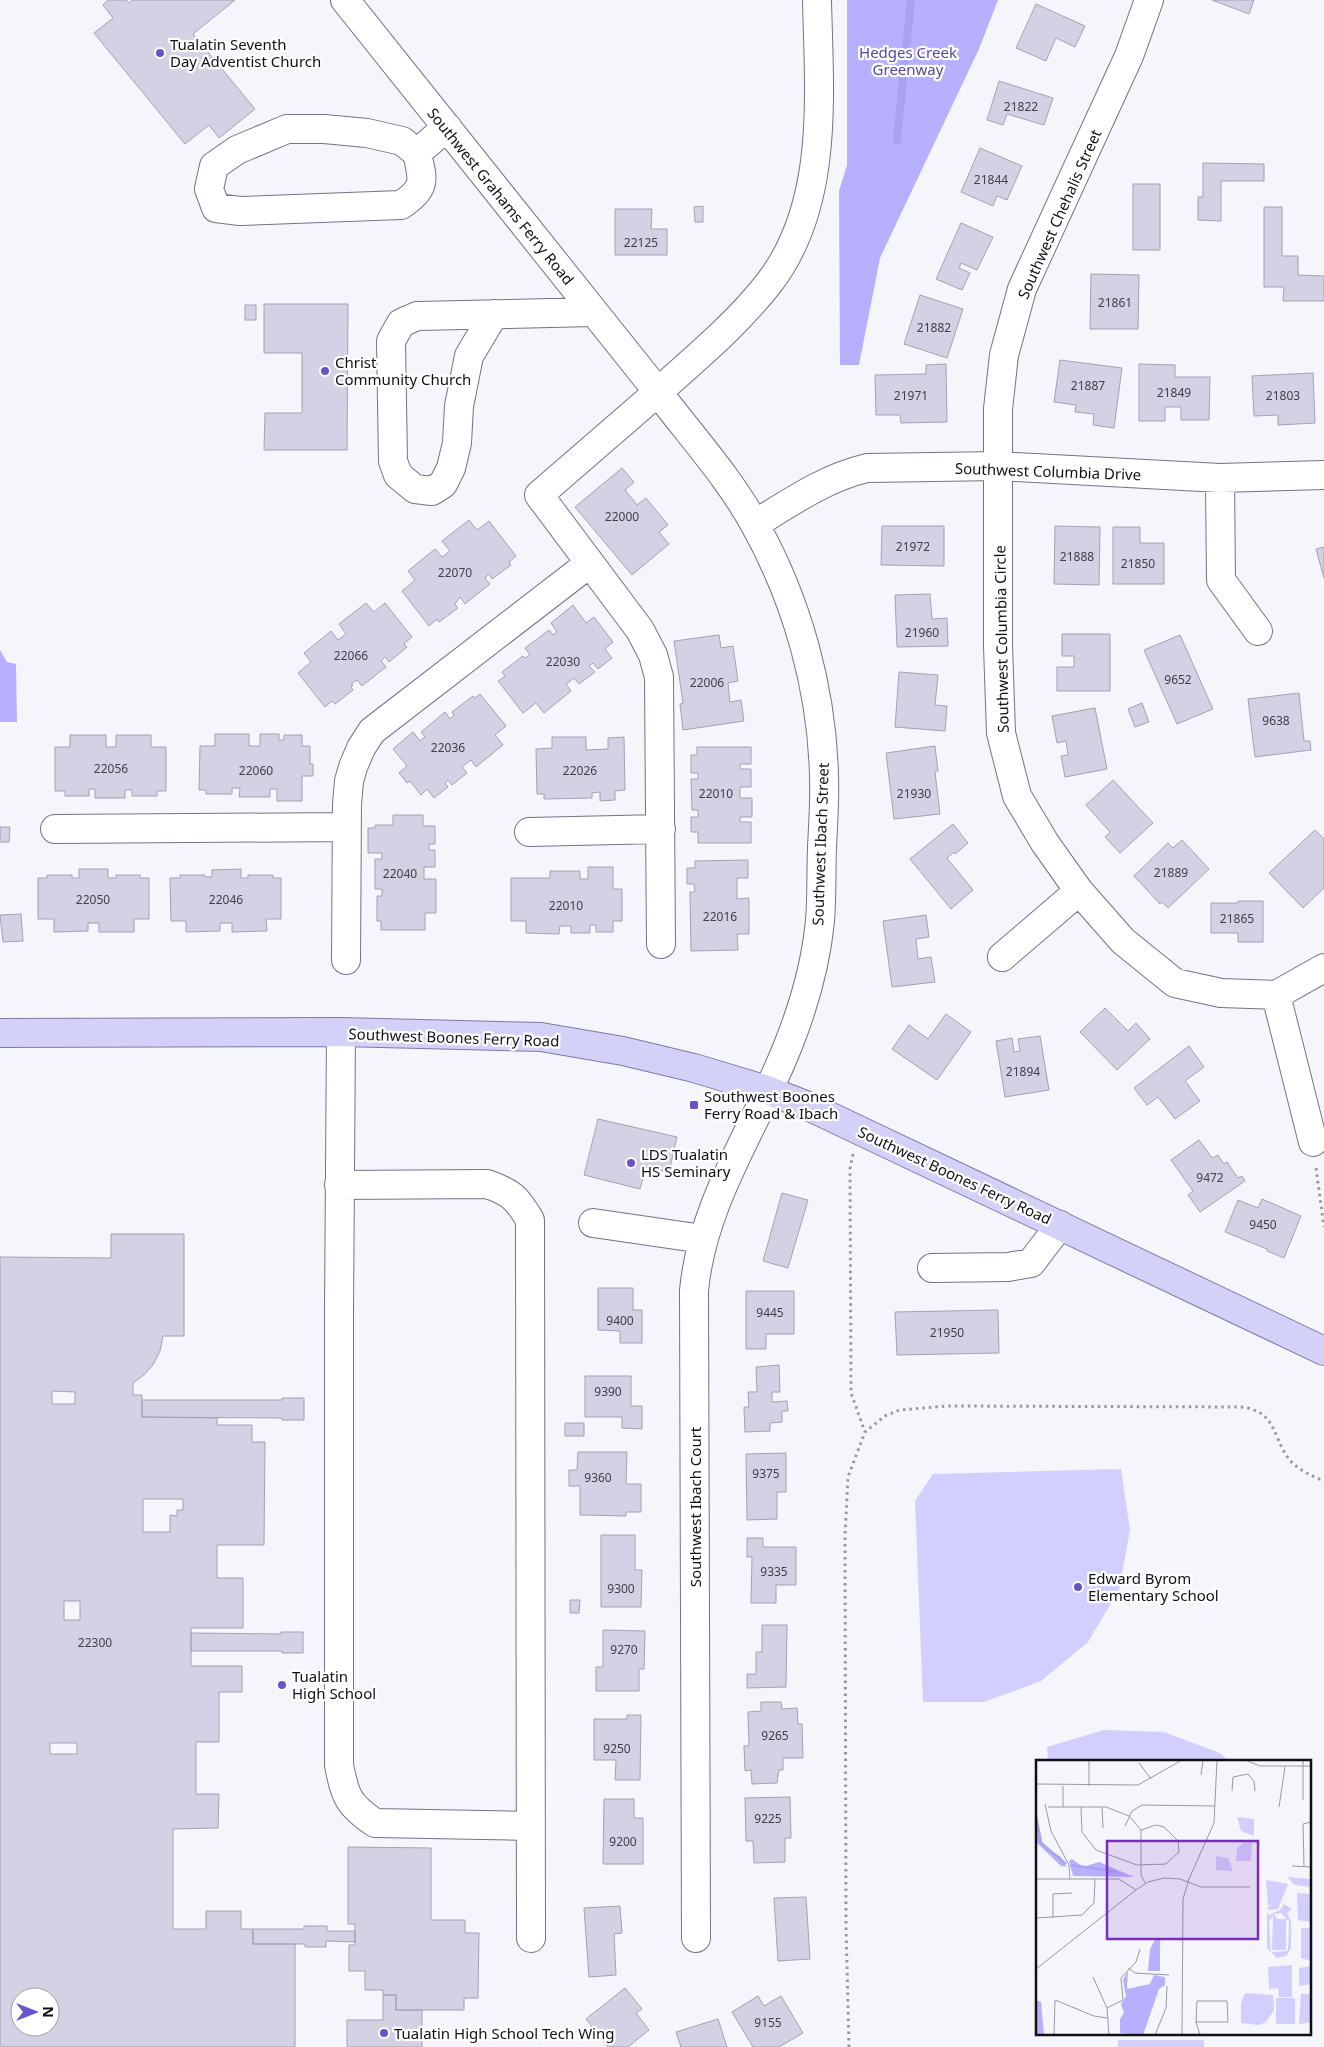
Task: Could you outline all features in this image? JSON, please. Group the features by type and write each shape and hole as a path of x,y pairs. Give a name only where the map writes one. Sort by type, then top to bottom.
{"main road":[{"name":"Southwest Boones Ferry Road","path":"0,1033 341,1032 550,1039 623,1051 694,1068 767,1090 861,1130 1324,1351"}],"street":[{"name":"Southwest Grahams Ferry Road","path":"345,0 658,392"},
{"path":"661,944 659,677 647,642 539,495 736,322 770,282 792,247 806,211 814,172 817,129 817,0"},
{"name":"Southwest Chehalis Street","path":"999,466 998,409 1004,355 1022,289 1098,128 1129,56 1149,0"},
{"path":"417,153 447,128"},
{"path":"287,129 324,129 367,133 402,141 417,153 423,180 415,196 401,205 240,211 216,208 209,189 214,166 237,150 287,129"},
{"path":"494,314 469,356 460,406 457,443 451,468 443,484 432,491 414,489 398,475 393,461 391,341 401,322 417,316 494,314 594,312"},
{"name":"Southwest Ibach Street","path":"658,392 724,478 755,524 770,554 804,643 816,698 824,776 820,922 808,985 788,1044 767,1090"},
{"name":"Southwest Columbia Drive","path":"755,524 816,486 847,473 866,468 999,466 1220,478 1324,474"},
{"name":"Southwest Columbia Circle","path":"999,466 998,646 1001,733 1018,796 1045,843 1079,891 1123,941 1175,983 1221,993 1276,995"},
{"path":"1220,478 1221,580 1258,631"},
{"path":"346,960 347,804 353,767 361,748 372,731 590,563"},
{"path":"55,829 346,827"},
{"path":"529,832 661,829"},
{"path":"1002,957 1079,891"},
{"path":"1313,1142 1276,995 1324,968"},
{"path":"341,1032 339,1185 340,1765 344,1789 349,1802 357,1811 374,1823 530,1826"},
{"name":"Southwest Ibach Court","path":"696,1938 694,1291 696,1270 708,1222 767,1090"},
{"path":"339,1185 487,1184 504,1190 520,1202 530,1220 531,1938"},
{"path":"593,1223 703,1239"},
{"path":"932,1268 1008,1266 1031,1263 1060,1225"}],"path":[{"path":"861,1130 850,1160 851,1383 854,1405 865,1432"},
{"path":"1313,1142 1324,1227"},
{"path":"849,2047 846,1926 845,1536 848,1477 865,1432 885,1416 899,1410 948,1406 1248,1407 1255,1408 1265,1415 1276,1430 1288,1458 1297,1467 1324,1481"}],"shaded area":[{"path":"1121,1469 1130,1530 1119,1590 1088,1642 1041,1681 984,1702 923,1702 915,1501 933,1474"},
{"path":"1104,1730 1164,1732 1220,1753 1228,1760 1048,1760 1047,1747"},
{"path":"1118,2040 1204,2040 1204,2047 1118,2047"}],"green space":[{"name":"Hedges Creek Greenway","path":"847,0 998,0 979,49 880,258 859,365 840,365 839,191 847,165"},
{"path":"0,650 7,662 16,664 17,722 0,722"}],"building":[{"name":"Tualatin Seventh Day Adventist Church","path":"108,0 126,0 129,3 132,0 235,0 193,34 255,109 219,138 209,125 185,144 94,33 113,18 103,5"},
{"path":"1212,0 1254,0 1249,14"},
{"path":"1036,4 1085,26 1075,47 1056,38 1046,61 1016,48"},
{"path":"999,81 1053,98 1044,125 1007,114 1003,125 987,120"},
{"path":"980,148 1022,166 1007,200 997,196 993,206 961,192"},
{"path":"1203,163 1264,164 1264,181 1221,181 1221,221 1198,220 1198,197 1203,197"},
{"path":"1133,184 1160,184 1160,250 1133,250"},
{"path":"703,206 703,222 695,222 694,207"},
{"path":"1264,207 1282,207 1282,256 1298,256 1298,275 1324,276 1324,301 1283,301 1284,287 1264,287"},
{"path":"615,209 652,209 651,229 667,229 667,255 615,255"},
{"path":"961,223 993,237 977,270 961,263 959,268 970,273 962,290 936,279"},
{"path":"1091,274 1139,275 1138,329 1090,329"},
{"path":"920,295 963,309 947,358 904,344"},
{"name":"Christ Community Church","path":"264,304 348,304 347,450 264,450 265,413 302,413 302,353 264,353"},
{"path":"245,305 256,305 256,320 245,320"},
{"path":"1060,360 1122,368 1114,428 1093,425 1094,414 1075,412 1076,405 1054,402"},
{"path":"946,364 947,422 901,423 900,415 876,415 875,375 926,374 926,365"},
{"path":"1139,364 1175,365 1175,377 1210,377 1209,420 1181,420 1181,407 1165,407 1165,421 1139,421"},
{"path":"1313,373 1315,423 1278,425 1278,415 1254,416 1252,376"},
{"path":"622,468 634,482 625,490 637,505 646,498 668,525 659,532 669,544 632,575 575,507"},
{"path":"469,520 477,530 489,521 516,556 509,562 511,565 492,579 489,574 485,578 490,584 465,604 460,597 455,604 458,608 439,622 437,619 429,626 402,591 415,580 408,571 435,549 442,557 450,551 442,541"},
{"path":"882,526 944,526 944,566 881,565"},
{"path":"1055,526 1100,527 1099,585 1054,584"},
{"path":"1113,527 1140,527 1140,543 1164,543 1164,584 1113,584"},
{"path":"1324,547 1324,578 1316,549"},
{"path":"930,594 932,619 947,618 948,646 897,647 895,595"},
{"path":"366,603 374,612 385,603 412,637 404,644 407,647 389,662 385,657 381,661 386,667 362,686 357,680 351,684 353,685 351,687 353,690 335,704 332,701 325,707 298,673 311,662 304,653 331,631 338,640 346,634 339,624"},
{"path":"573,605 586,623 594,617 613,642 605,649 612,658 598,669 593,663 589,666 595,672 579,684 574,678 566,684 571,691 544,713 536,703 523,713 498,681 505,676 502,672 523,656 525,658 530,655 525,648 549,630 553,635 557,632 551,623"},
{"path":"1062,634 1110,634 1110,691 1057,691 1057,667 1074,667 1074,656 1062,656"},
{"path":"719,635 721,648 733,646 738,681 728,683 730,702 741,700 744,721 683,730 680,704 683,703 674,641"},
{"path":"1180,635 1213,709 1177,724 1144,650"},
{"path":"899,672 938,675 935,705 947,706 945,731 895,727"},
{"path":"1299,693 1304,741 1310,741 1311,750 1255,757 1248,699"},
{"path":"480,694 506,726 495,735 503,745 476,767 471,760 462,767 467,773 452,785 448,780 445,783 448,787 434,798 427,789 421,795 410,781 407,783 399,773 407,766 393,749 413,732 420,741 425,737 421,732 445,712 450,719 454,715 452,712 473,696 475,698"},
{"path":"1142,703 1149,722 1135,727 1128,709"},
{"path":"1095,708 1107,769 1065,777 1061,756 1068,755 1066,741 1057,743 1052,716"},
{"path":"215,734 249,734 249,746 260,746 260,734 279,734 279,740 284,740 284,735 302,735 302,746 310,746 310,764 313,764 313,776 302,776 302,801 277,801 277,789 270,789 270,797 239,797 240,788 232,788 232,794 206,794 206,790 199,790 200,746 215,746"},
{"path":"70,735 106,735 106,747 116,747 116,735 151,735 151,747 166,747 166,791 157,791 157,796 132,796 132,790 125,790 125,798 95,798 95,789 89,789 89,796 65,796 65,791 55,791 55,747 70,747"},
{"path":"552,737 586,737 586,750 608,749 608,738 624,737 625,790 615,791 615,800 600,801 600,792 592,793 592,798 544,799 544,794 537,794 536,749 552,748"},
{"path":"935,746 938,771 935,772 940,814 894,819 886,753"},
{"path":"697,747 751,747 751,764 740,764 740,769 751,769 751,787 740,787 740,798 752,798 752,817 740,817 740,822 751,822 751,843 698,843 698,832 691,832 691,817 698,817 698,810 692,810 691,779 698,779 698,773 691,773 691,755 697,755"},
{"path":"1113,780 1153,823 1120,853 1105,837 1110,832 1086,805"},
{"path":"393,815 423,815 423,826 435,826 435,844 429,844 429,850 435,850 435,867 424,867 424,879 436,879 436,913 425,913 425,930 381,930 381,921 377,921 377,896 382,896 382,889 375,889 375,859 382,859 382,853 368,853 368,828 375,828 375,825 393,825"},
{"path":"953,824 968,843 947,858 973,890 951,909 910,859"},
{"path":"0,827 10,827 9,842 0,842"},
{"path":"1315,830 1324,839 1324,888 1303,908 1269,873"},
{"path":"1182,840 1209,869 1168,908 1162,902 1160,904 1134,876 1168,843 1173,848"},
{"path":"748,860 748,878 737,878 737,899 749,898 749,934 737,934 738,950 691,951 690,892 695,892 694,884 687,884 687,868 695,868 695,861"},
{"path":"588,867 613,867 613,889 622,889 622,921 613,921 613,932 596,932 596,925 590,925 590,933 571,933 571,926 560,926 559,934 526,933 526,921 511,921 511,878 550,878 550,871 580,871 580,879 588,879"},
{"path":"79,869 108,869 108,878 116,878 116,875 140,875 140,878 149,878 149,919 134,919 134,932 99,932 99,923 88,923 88,931 54,932 54,919 38,919 38,878 47,878 47,875 72,875 72,878 79,878"},
{"path":"241,869 241,878 248,878 248,875 273,875 273,878 281,878 281,919 266,919 267,931 232,932 232,923 220,923 220,931 186,932 186,921 171,921 170,878 180,878 180,875 205,875 205,877 212,877 212,870"},
{"path":"1238,901 1263,901 1263,942 1238,942 1238,933 1211,933 1211,903 1238,903"},
{"path":"21,914 23,941 3,942 0,915"},
{"path":"926,915 929,937 916,939 918,959 931,957 935,982 892,987 883,921"},
{"path":"1105,1008 1128,1031 1136,1023 1150,1039 1117,1070 1080,1032"},
{"path":"946,1014 971,1032 937,1080 892,1049 909,1025 928,1039"},
{"path":"1040,1036 1049,1090 1005,1097 996,1041 1012,1038 1014,1052 1020,1051 1018,1039"},
{"path":"1189,1046 1204,1067 1185,1081 1200,1101 1175,1119 1158,1097 1147,1105 1134,1088"},
{"path":"598,1119 677,1137 669,1172 646,1167 640,1189 584,1175"},
{"path":"1199,1140 1212,1158 1218,1155 1224,1164 1227,1162 1238,1178 1242,1176 1245,1181 1200,1212 1188,1195 1193,1191 1171,1160"},
{"path":"782,1193 808,1200 788,1268 763,1261"},
{"path":"1262,1199 1301,1216 1284,1258 1225,1232 1238,1200 1258,1208"},
{"path":"111,1234 184,1234 184,1336 163,1336 160,1351 153,1365 133,1383 133,1395 142,1395 142,1417 217,1418 217,1425 252,1425 252,1442 265,1442 264,1545 217,1545 217,1578 243,1578 243,1628 191,1628 191,1666 242,1666 242,1692 219,1692 219,1742 196,1742 196,1794 219,1794 218,1828 173,1829 173,1929 206,1929 206,1911 241,1911 241,1929 253,1929 253,1944 295,1944 295,2047 0,2047 0,1257 111,1258","holes":["52,1391 75,1392 75,1404 52,1404","143,1499 183,1499 183,1510 177,1510 177,1516 170,1515 170,1532 143,1532","64,1601 80,1601 80,1620 64,1620","50,1743 77,1743 77,1754 50,1754"]},
{"path":"598,1288 633,1288 633,1310 642,1310 642,1343 620,1343 620,1331 598,1330"},
{"path":"746,1291 794,1291 794,1334 766,1334 766,1349 746,1349"},
{"path":"998,1310 999,1353 897,1355 895,1312"},
{"path":"779,1365 780,1392 772,1392 772,1402 787,1401 788,1411 782,1411 782,1422 770,1423 770,1431 745,1432 744,1407 749,1407 748,1392 757,1392 756,1367"},
{"path":"585,1376 631,1376 631,1406 642,1406 642,1429 622,1428 622,1417 585,1417"},
{"path":"282,1398 304,1398 304,1420 282,1420 282,1418 142,1417 142,1400 282,1400"},
{"path":"565,1423 584,1423 584,1436 565,1436"},
{"path":"578,1452 627,1452 626,1484 641,1484 641,1512 626,1512 626,1516 580,1515 580,1486 569,1486 569,1470 577,1470"},
{"path":"786,1453 786,1492 777,1492 777,1519 747,1520 746,1454"},
{"path":"601,1535 635,1535 635,1570 642,1570 641,1607 601,1607"},
{"path":"747,1538 763,1538 763,1547 796,1547 796,1585 776,1585 776,1603 751,1603 752,1557 747,1557"},
{"path":"570,1600 580,1600 579,1613 570,1613"},
{"path":"762,1625 787,1625 786,1687 747,1688 747,1674 756,1674 756,1652 762,1652"},
{"path":"603,1630 645,1631 644,1669 639,1669 639,1691 596,1691 596,1667 603,1667"},
{"path":"281,1632 303,1632 303,1653 282,1653 282,1651 191,1651 191,1633 281,1634"},
{"path":"761,1702 781,1702 782,1709 797,1708 798,1724 802,1724 803,1758 783,1758 783,1770 779,1770 777,1783 752,1784 751,1770 745,1771 744,1746 749,1746 748,1712 761,1711"},
{"path":"627,1715 641,1715 640,1780 615,1780 616,1760 594,1760 594,1719 627,1719"},
{"path":"790,1797 791,1838 785,1838 785,1862 754,1863 753,1841 746,1841 745,1798"},
{"path":"604,1799 634,1799 634,1818 643,1818 643,1864 603,1864"},
{"path":"348,1847 431,1848 431,1920 465,1920 465,1933 479,1933 478,1998 464,1998 464,2010 396,2010 396,1995 383,1995 383,1990 365,1990 365,1971 349,1971 349,1945 355,1945 355,1924 348,1924"},
{"path":"806,1897 810,1959 778,1961 774,1898"},
{"path":"620,1906 622,1933 614,1934 616,1975 589,1977 584,1908"},
{"path":"304,1926 327,1926 327,1931 355,1931 355,1942 326,1941 326,1947 305,1947 305,1944 253,1944 253,1929 304,1929"},
{"path":"625,1988 642,2009 636,2013 649,2030 628,2047 608,2047 586,2019"},
{"name":"Tualatin High School Tech Wing","path":"383,1995 396,1995 396,2010 422,2010 422,2047 347,2047 347,2020 383,2020"},
{"path":"758,1996 764,2006 781,1996 803,2033 779,2047 753,2047 732,2012"},
{"path":"718,2019 727,2047 681,2047 676,2032"}],"waterway":[{"path":"897,140 911,0"}],"place":[{"name":"Tualatin Seventh Day Adventist Church","path":"160,53"},
{"name":"Christ Community Church","path":"325,371"},
{"name":"Southwest Boones Ferry Road & Ibach","path":"694,1105"},
{"name":"LDS Tualatin HS Seminary","path":"631,1163"},
{"name":"Edward Byrom Elementary School","path":"1078,1587"},
{"name":"Tualatin High School","path":"282,1685"},
{"name":"Tualatin High School Tech Wing","path":"384,2033"}]}
